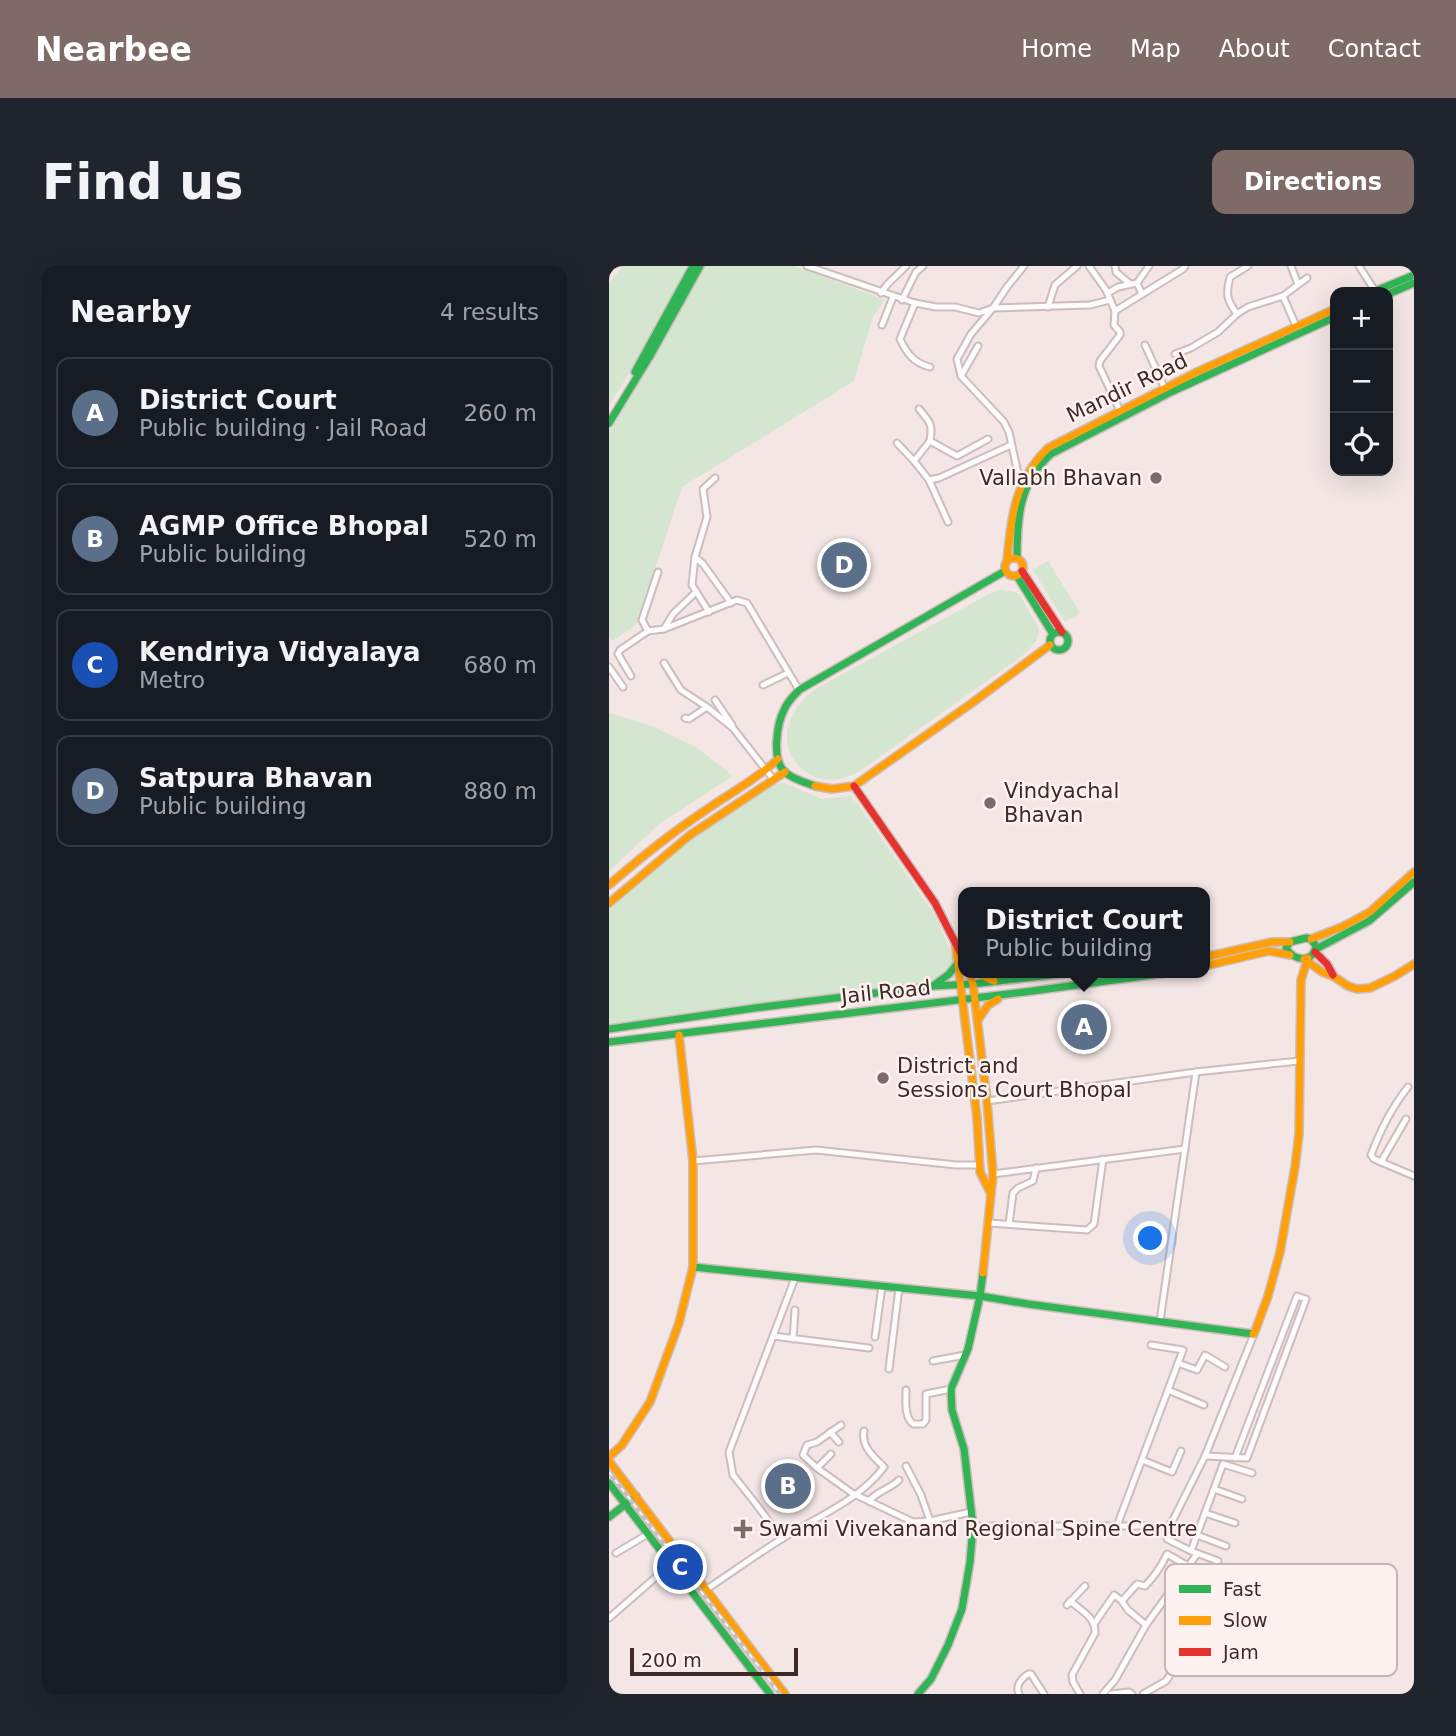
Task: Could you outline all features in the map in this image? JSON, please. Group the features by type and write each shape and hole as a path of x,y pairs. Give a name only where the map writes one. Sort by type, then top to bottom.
{"street":[{"path":"609,415 693,266"},
{"path":"609,423 700,266"},
{"path":"807,266 823,269 902,300 979,313 993,307 1090,305 1109,296 1118,287 1133,283 1149,266"},
{"path":"881,293 888,281 906,266"},
{"path":"902,300 916,272 923,266"},
{"path":"1022,484 1004,422 961,376 957,359 971,334 1024,266"},
{"path":"1048,307 1055,285 1077,266"},
{"path":"1089,266 1109,296 1115,311 1114,323 1119,329 1120,335 1098,366 1120,411"},
{"path":"1115,311 1185,266"},
{"path":"1237,314 1226,293 1230,277 1237,269 1248,266"},
{"path":"1291,266 1298,284"},
{"path":"1359,266 1371,287"},
{"path":"1114,268 1142,294"},
{"path":"1386,287 1414,275"},
{"path":"1175,354 1218,332 1248,307 1283,296 1307,278"},
{"path":"1393,292 1414,283"},
{"path":"1283,296 1296,326"},
{"path":"882,325 893,297"},
{"path":"915,303 900,340 912,359 930,367"},
{"name":"Mandir Road","path":"1017,558 1019,510 1030,479 1047,457 1216,367 1330,311"},
{"name":"Mandir Road","path":"1007,561 1012,517 1022,484 1031,467 1048,448 1165,389 1330,319"},
{"path":"1145,345 1165,389"},
{"path":"961,376 978,346"},
{"path":"914,461 930,441 932,428 919,409"},
{"path":"930,441 957,456 988,439"},
{"path":"897,443 929,480 948,522"},
{"path":"929,480 1011,445"},
{"path":"709,612 692,585 695,557 706,517 703,489 715,478"},
{"path":"695,557 731,603"},
{"path":"1020,573 1010,576 1004,568 1007,561 1017,558 1022,563 1020,573 1053,634"},
{"path":"1005,571 799,690 785,707 776,739 778,759 785,772 813,786 832,789 854,786 962,711 1050,645"},
{"path":"648,631 642,620 659,572"},
{"path":"1020,573 1066,635 1068,640 1064,649 1058,651 1050,645 1049,639 1053,634 1062,632"},
{"path":"664,629 673,614 696,592"},
{"path":"631,676 618,652 648,631 664,629 737,600 747,603 799,690"},
{"path":"664,663 681,690 733,728"},
{"path":"609,667 623,687"},
{"path":"763,685 788,673"},
{"path":"715,700 773,779"},
{"path":"685,718 689,719 707,707"},
{"path":"609,885 671,834 765,771 778,759"},
{"path":"609,903 690,835 785,772"},
{"path":"854,786 936,903 958,950"},
{"path":"1210,956 1266,943 1311,939 1342,927 1370,912 1414,872"},
{"path":"1217,1564 1218,1561 1167,1539 1166,1529 1205,1456 1254,1334 1268,1296 1287,1219 1299,1134 1301,980 1306,959 1316,950 1382,911 1414,882"},
{"path":"1311,939 1333,976"},
{"path":"1290,942 1286,948 1301,980"},
{"path":"1210,964 1269,951 1306,959 1322,972 1357,989 1370,988 1414,964"},
{"path":"932,986 958,964"},
{"path":"960,978 977,1118 979,1165 981,1176 991,1194"},
{"path":"918,1694 931,1679 962,1609 973,1526 964,1449 951,1410 951,1389 965,1355 980,1296 993,1174 971,978"},
{"path":"987,978 996,982"},
{"name":"Jail Road","path":"609,1029 932,986 1028,978"},
{"name":"Jail Road","path":"609,1042 975,1000 1131,978"},
{"path":"977,1020 988,1005 1002,996"},
{"path":"679,1035 693,1161 693,1267 677,1332 650,1402 622,1445 609,1459 785,1694"},
{"path":"986,1101 1196,1072 1299,1061"},
{"path":"1160,1321 1196,1072"},
{"path":"1408,1087 1393,1108 1372,1157 1414,1176"},
{"path":"1381,1162 1406,1119"},
{"path":"993,1174 1185,1149"},
{"path":"693,1161 816,1150 956,1165 979,1165"},
{"path":"989,1223 1087,1230 1091,1228 1094,1224 1103,1159"},
{"path":"1009,1224 1013,1194 1018,1188 1034,1181 1036,1168"},
{"path":"693,1267 980,1296 1254,1334"},
{"path":"782,1539 733,1475 729,1452 795,1278"},
{"path":"875,1337 882,1286"},
{"path":"889,1370 899,1288"},
{"path":"1205,1456 1235,1458 1247,1458 1306,1299 1297,1296 1235,1458"},
{"path":"793,1339 795,1310"},
{"path":"773,1336 869,1348"},
{"path":"1117,1526 1183,1350 1151,1345"},
{"path":"933,1362 965,1355"},
{"path":"1178,1363 1196,1370 1205,1356 1226,1367"},
{"path":"906,1390 909,1420 913,1424 923,1424 926,1420 926,1394 951,1389"},
{"path":"1168,1390 1204,1405"},
{"path":"841,1425 807,1445 803,1455 855,1495 913,1522 971,1512"},
{"path":"707,1589 855,1495 874,1479 884,1467 872,1457 863,1440 864,1431"},
{"path":"830,1432 839,1442"},
{"path":"1142,1460 1173,1472 1181,1451"},
{"path":"817,1468 831,1454"},
{"path":"1189,1564 1223,1464 1252,1473"},
{"path":"907,1466 930,1521"},
{"path":"869,1501 899,1479"},
{"path":"609,1483 771,1694"},
{"path":"1214,1489 1242,1499"},
{"path":"609,1517 636,1496"},
{"path":"1205,1513 1235,1523"},
{"path":"973,1526 1150,1526"},
{"path":"616,1553 647,1534"},
{"path":"1197,1535 1226,1546"},
{"path":"1122,1601 1137,1584 1145,1586 1152,1580 1161,1569 1167,1554 1184,1564"},
{"path":"609,1618 672,1563"},
{"path":"1080,1694 1072,1675 1095,1633 1094,1624 1068,1603 1085,1586"},
{"path":"1094,1624 1114,1595 1146,1625"},
{"path":"1103,1694 1115,1680 1146,1625 1165,1598"},
{"path":"1019,1694 1017,1690 1022,1678 1031,1674 1044,1694"},
{"path":"1143,1694 1169,1676"},
{"path":"1111,1694 1132,1694"}],"green space":[{"path":"623,266 688,266 609,405 609,283"},
{"path":"703,266 795,266 885,300 873,316 854,381 682,487 637,624 612,641 609,637 609,430 689,295"},
{"path":"1048,561 1080,613 1065,622 1033,570"},
{"path":"1000,590 1020,595 1039,629 1036,641 1026,653 855,773 829,780 809,774 800,767 788,748 788,727 797,708 812,691"},
{"path":"609,713 652,726 697,748 733,776 659,824 609,871"},
{"path":"784,783 822,799 850,796 857,803 937,918 953,958 955,978 609,1024 609,907 679,844 765,786"}],"railway":[{"path":"609,1472 780,1694"}],"traffic: fast":[{"path":"635,372 693,266"},
{"path":"609,423 700,266"},
{"path":"1385,287 1414,275"},
{"path":"1393,292 1414,283"},
{"path":"1017,558 1022,501 1032,477 1051,454 1171,392 1330,319"},
{"path":"815,786 788,774 778,759 780,722 791,699 799,690 1005,571"},
{"path":"1017,576 1053,634"},
{"path":"1055,632 1063,632 1068,641 1066,648 1055,650 1050,645 1050,637 1055,632"},
{"path":"1316,949 1369,921 1414,882"},
{"path":"1306,938 1311,939 1316,946 1311,956 1298,958 1286,948 1290,942 1306,938"},
{"path":"933,986 958,963"},
{"path":"609,1029 932,986 1025,978"},
{"path":"609,1042 1130,978"},
{"path":"693,1267 980,1296 1253,1334"},
{"path":"918,1694 931,1679 948,1645 962,1609 970,1562 973,1526 964,1449 952,1410 951,1389 968,1349 983,1273"},
{"path":"609,1483 770,1694"},
{"path":"609,1517 636,1496"}],"traffic: slow":[{"path":"1007,561 1010,529 1022,486 1028,473 1048,448 1197,372 1330,311"},
{"path":"1010,558 1018,558 1023,567 1021,574 1010,576 1005,571 1005,563 1010,558"},
{"path":"815,786 832,789 854,786 1050,645"},
{"path":"609,885 667,838 778,759"},
{"path":"609,903 690,835 785,772"},
{"path":"1311,939 1370,912 1414,872"},
{"path":"955,940 958,964"},
{"path":"1210,956 1272,942 1290,942"},
{"path":"1210,965 1269,951 1290,955"},
{"path":"1253,1334 1268,1296 1280,1252 1295,1167 1299,1134 1301,980 1308,958"},
{"path":"1304,959 1322,972 1357,989 1370,988 1414,964"},
{"path":"960,978 977,1118 980,1172 991,1194"},
{"path":"971,978 987,1101 993,1174 983,1273"},
{"path":"987,978 994,981"},
{"path":"978,1020 988,1005 998,999"},
{"path":"609,1457 622,1445 650,1402 679,1323 693,1267 693,1161 679,1035"},
{"path":"609,1461 785,1694"}],"traffic: jam":[{"path":"1022,571 1062,632"},
{"path":"854,786 935,903 958,948"},
{"path":"1315,952 1333,975"}],"place":[{"name":"Vallabh Bhavan","path":"1156,478"},
{"name":"Satpura Bhavan","path":"844,565"},
{"name":"Vindyachal Bhavan","path":"990,803"},
{"name":"District Court","path":"1084,1027"},
{"name":"District and Sessions Court Bhopal","path":"883,1078"},
{"name":"AGMP Office Bhopal","path":"788,1486"},
{"name":"Swami Vivekanand Regional Spine Centre","path":"743,1529"},
{"name":"Kendriya Vidyalaya","path":"680,1567"}]}
